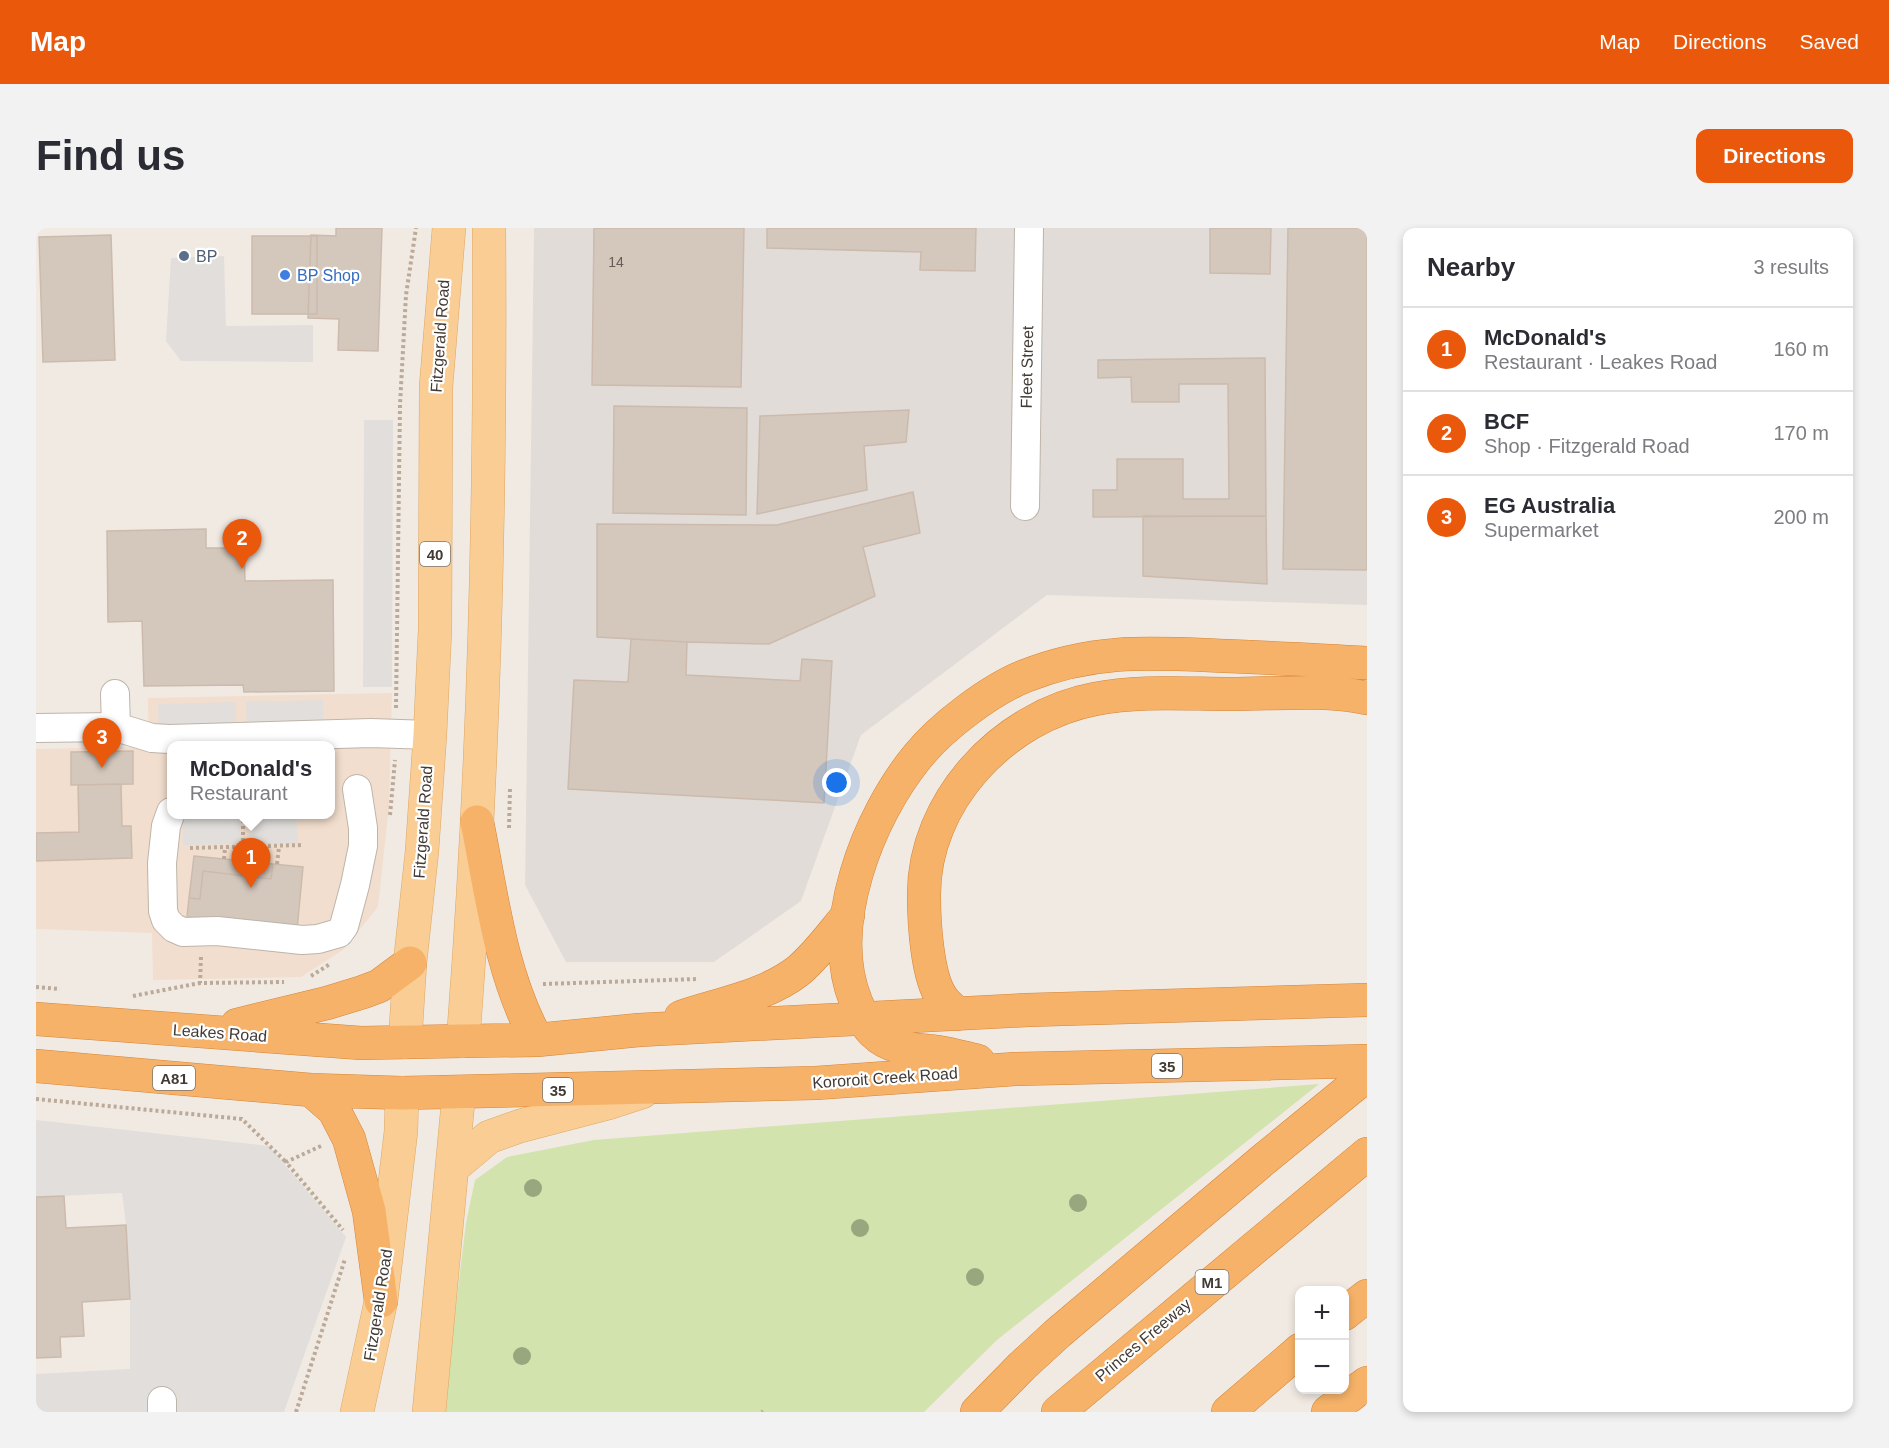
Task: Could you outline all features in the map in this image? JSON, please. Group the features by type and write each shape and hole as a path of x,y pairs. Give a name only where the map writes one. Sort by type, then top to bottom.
{"highway":[{"path":"1015,1069 940,1052 902,1048 887,1043 874,1033 863,1019 852,993 847,968 846,943 848,915 857,876 870,832 892,791 918,755 949,725 981,700 1022,677 1056,665 1090,657 1123,653 1367,663"},
{"path":"958,1014 942,999 934,979 924,918 927,862 934,836 948,804 977,765 1016,731 1065,706 1095,698 1144,695 1318,693 1367,698"},
{"path":"477,822 504,958 515,995 537,1040"},
{"path":"639,1030 753,994 785,979 798,970 848,915"},
{"path":"206,1032 327,1004 363,992 379,986 410,963"},
{"path":"405,1042 537,1040 639,1030 1039,1010 1367,1000"},
{"name":"Leakes Road","path":"40,1014 206,1032 361,1043 405,1042"},
{"path":"459,1092 463,1041"},
{"name":"Fitzgerald Road","path":"402,1093 405,1042"},
{"name":"Kororoit Creek Road","path":"402,1093 816,1083 1015,1069 1367,1061"},
{"name":"A81","path":"36,1066 311,1090 402,1093"},
{"path":"977,1412 1058,1333 1367,1075"},
{"path":"311,1090 334,1110 349,1139 369,1211 381,1301"},
{"name":"Princes Freeway","path":"1058,1412 1367,1154"},
{"path":"1349,1310 1367,1296"},
{"path":"1228,1412 1295,1353"},
{"path":"1328,1412 1367,1383"}],"main road":[{"name":"Fitzgerald Road","path":"405,1042 430,735 435,630 436,387 449,228"},
{"path":"463,1041 483,694 488,448 489,228"},
{"path":"452,1168 489,1137 520,1126 608,1103 658,1086"},
{"path":"429,1412 459,1092"},
{"name":"Fitzgerald Road","path":"357,1412 381,1301 401,1131 402,1093"}],"street":[{"name":"Fleet Street","path":"1025,506 1029,228"},
{"path":"115,693 116,727"},
{"path":"36,728 116,727 152,738 169,739 430,735"},
{"path":"168,819 162,863 163,911 166,920 174,928 183,932 217,931 302,940 319,932 326,923 350,850 359,800"}],"path":[{"path":"389,819 396,734 400,405 406,295 416,228"},
{"path":"243,819 243,847"},
{"path":"179,848 303,845"},
{"path":"277,864 279,847"},
{"path":"224,859 225,848"},
{"path":"200,983 201,931"},
{"path":"309,977 336,959"},
{"path":"132,996 200,983 288,982"},
{"path":"36,987 68,990"},
{"path":"36,1099 242,1119 286,1162 347,1236 345,1224"},
{"path":"286,1162 325,1144"},
{"path":"296,1412 345,1257"}],"shaded area":[{"path":"534,228 1367,228 1367,605 1047,595 861,735 801,901 714,962 566,962 525,885"},
{"path":"224,256 226,326 313,325 313,362 181,361 166,341 171,258"},
{"path":"364,420 393,420 392,687 363,687"},
{"path":"392,693 389,806 378,907 343,950 301,977 153,980 152,933 36,929 36,749 136,747 149,753 148,698"},
{"path":"323,700 324,734 247,736 246,702"},
{"path":"236,702 236,737 159,738 158,704"},
{"path":"182,819 240,819 241,844 183,845"},
{"path":"249,819 296,819 298,844 249,844"},
{"path":"36,1120 269,1146 346,1237 284,1412 36,1412 36,1374 130,1369 130,1299 122,1193 36,1197"}],"green space":[{"path":"1319,1084 997,1340 924,1412 443,1412 466,1223 475,1180 507,1157 594,1140"}],"building":[{"path":"336,228 382,228 378,351 338,350 339,319 308,318 311,235 336,236"},
{"path":"594,228 744,228 741,387 592,385"},
{"path":"767,228 976,228 975,271 920,270 921,252 767,248"},
{"path":"1210,228 1271,228 1270,274 1210,273"},
{"path":"1288,228 1367,228 1367,570 1283,569"},
{"path":"111,235 115,360 43,362 39,237"},
{"name":"BP Shop","path":"252,236 317,236 317,314 252,314"},
{"path":"1265,358 1266,516 1093,517 1093,490 1117,490 1117,459 1183,459 1183,499 1229,499 1228,384 1179,384 1179,402 1132,402 1131,377 1098,378 1098,360"},
{"path":"614,406 747,408 746,515 613,513"},
{"path":"909,410 906,442 864,446 867,490 757,514 760,416"},
{"path":"913,492 920,533 863,547 875,596 769,644 597,637 597,524 777,525"},
{"path":"1143,516 1266,516 1267,584 1143,576"},
{"path":"206,529 206,548 244,548 245,581 333,580 334,691 244,692 243,685 144,686 142,621 108,622 107,531"},
{"path":"631,639 687,642 686,675 800,681 802,659 832,661 824,803 568,789 574,680 628,682"},
{"path":"133,751 133,784 71,785 71,752"},
{"path":"121,784 122,826 131,826 132,858 36,861 36,833 79,832 78,785"},
{"path":"194,856 273,864 271,879 203,871 200,899 189,898"},
{"path":"273,864 303,867 297,930 187,917 189,898 200,899 203,871 271,879"},
{"path":"64,1196 66,1228 126,1225 130,1299 82,1302 84,1336 60,1337 61,1357 36,1358 36,1197"}],"place":[{"name":"BP","path":"184,256"},
{"name":"BP Shop","path":"285,275"},
{"name":"BCF","path":"242,569"},
{"name":"EG Australia","path":"102,768"},
{"name":"McDonald's","path":"251,888"}]}
